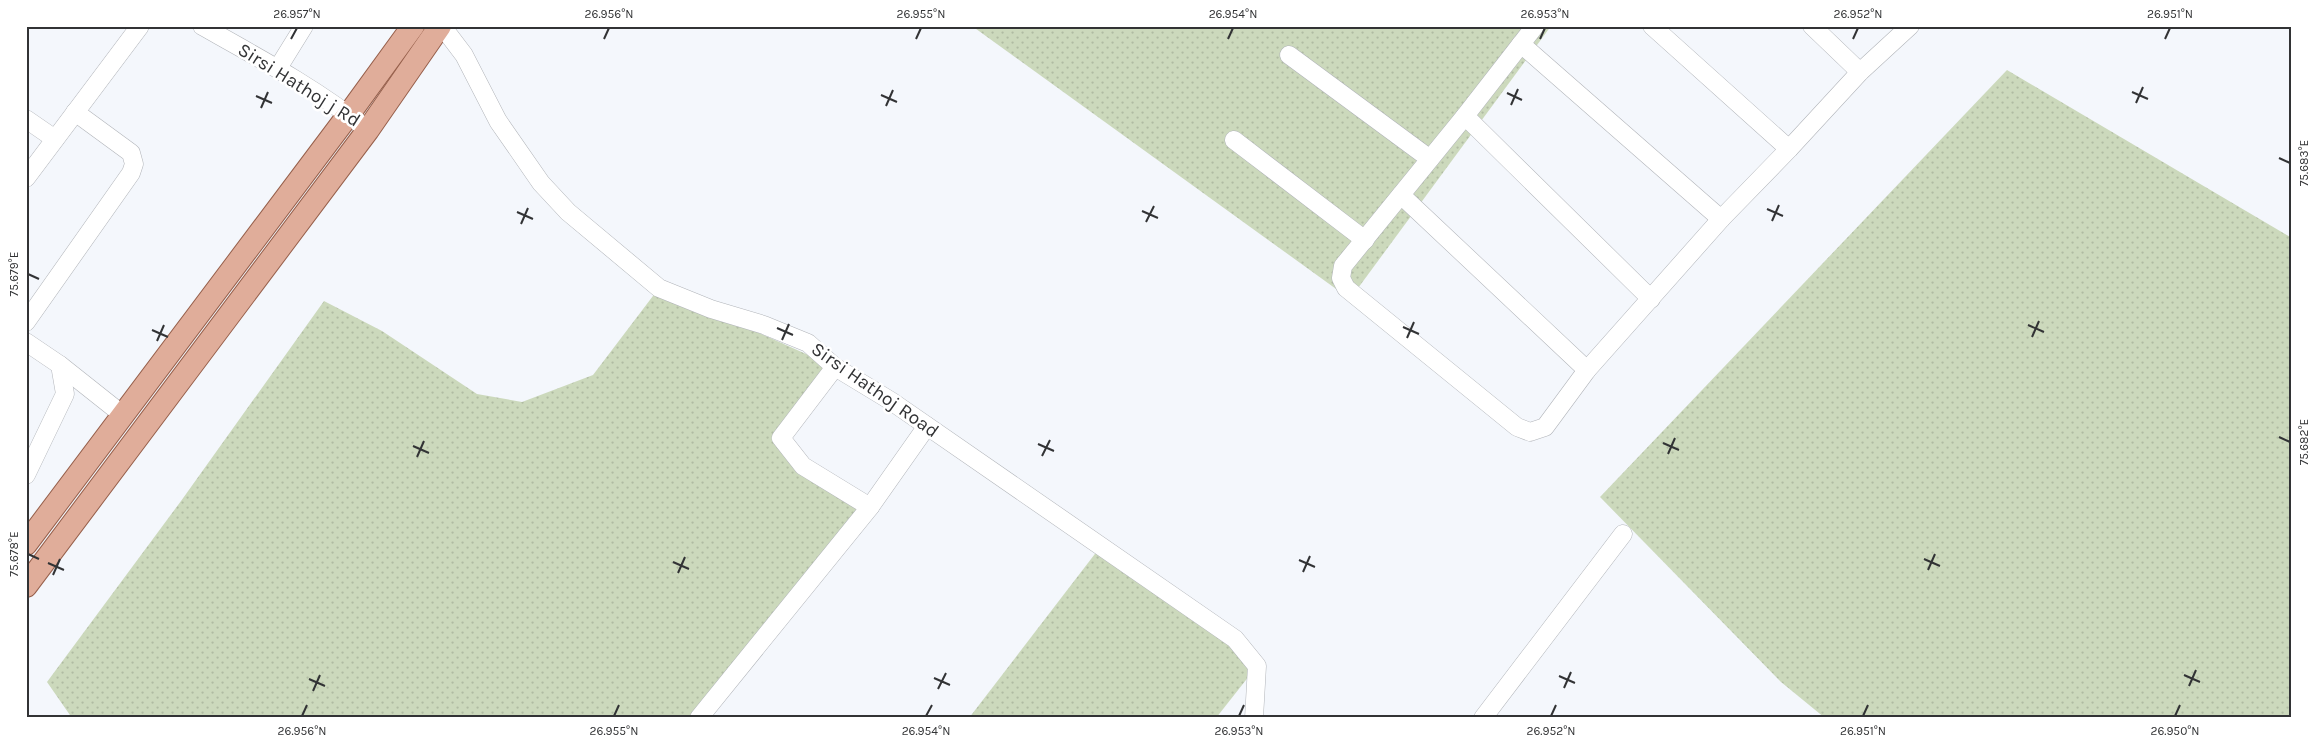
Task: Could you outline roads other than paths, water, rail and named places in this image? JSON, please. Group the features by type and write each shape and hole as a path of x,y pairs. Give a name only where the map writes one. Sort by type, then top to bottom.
{"main road":[{"path":"26,544 413,26"},
{"path":"26,586 368,130 441,26"}],"street":[{"path":"26,178 140,26"},
{"name":"Sirsi Hathoj j Rd","path":"202,26 278,68 349,114 368,130"},
{"path":"278,68 304,26"},
{"name":"Sirsi Hathoj Road","path":"441,26 464,55 498,121 541,183 568,212 659,288 710,309 764,325 808,343 835,367 891,401 1235,639 1257,666 1254,718"},
{"path":"1535,26 1344,266 1341,278 1346,288 1517,427 1530,432 1545,427 1587,370 1721,219 1860,72 1910,26"},
{"path":"1652,26 1789,149"},
{"path":"1812,26 1860,72"},
{"path":"1521,44 1721,219"},
{"path":"1289,55 1430,159"},
{"path":"26,322 131,173 134,164 132,154 75,112"},
{"path":"1465,116 1651,299"},
{"path":"26,119 55,139"},
{"path":"1234,140 1365,240"},
{"path":"1401,195 1587,370"},
{"path":"26,342 123,415"},
{"path":"26,475 65,394 60,366"},
{"path":"835,367 781,438 803,466 870,506"},
{"path":"699,718 870,506 927,426"},
{"path":"1482,718 1623,534"}]}
